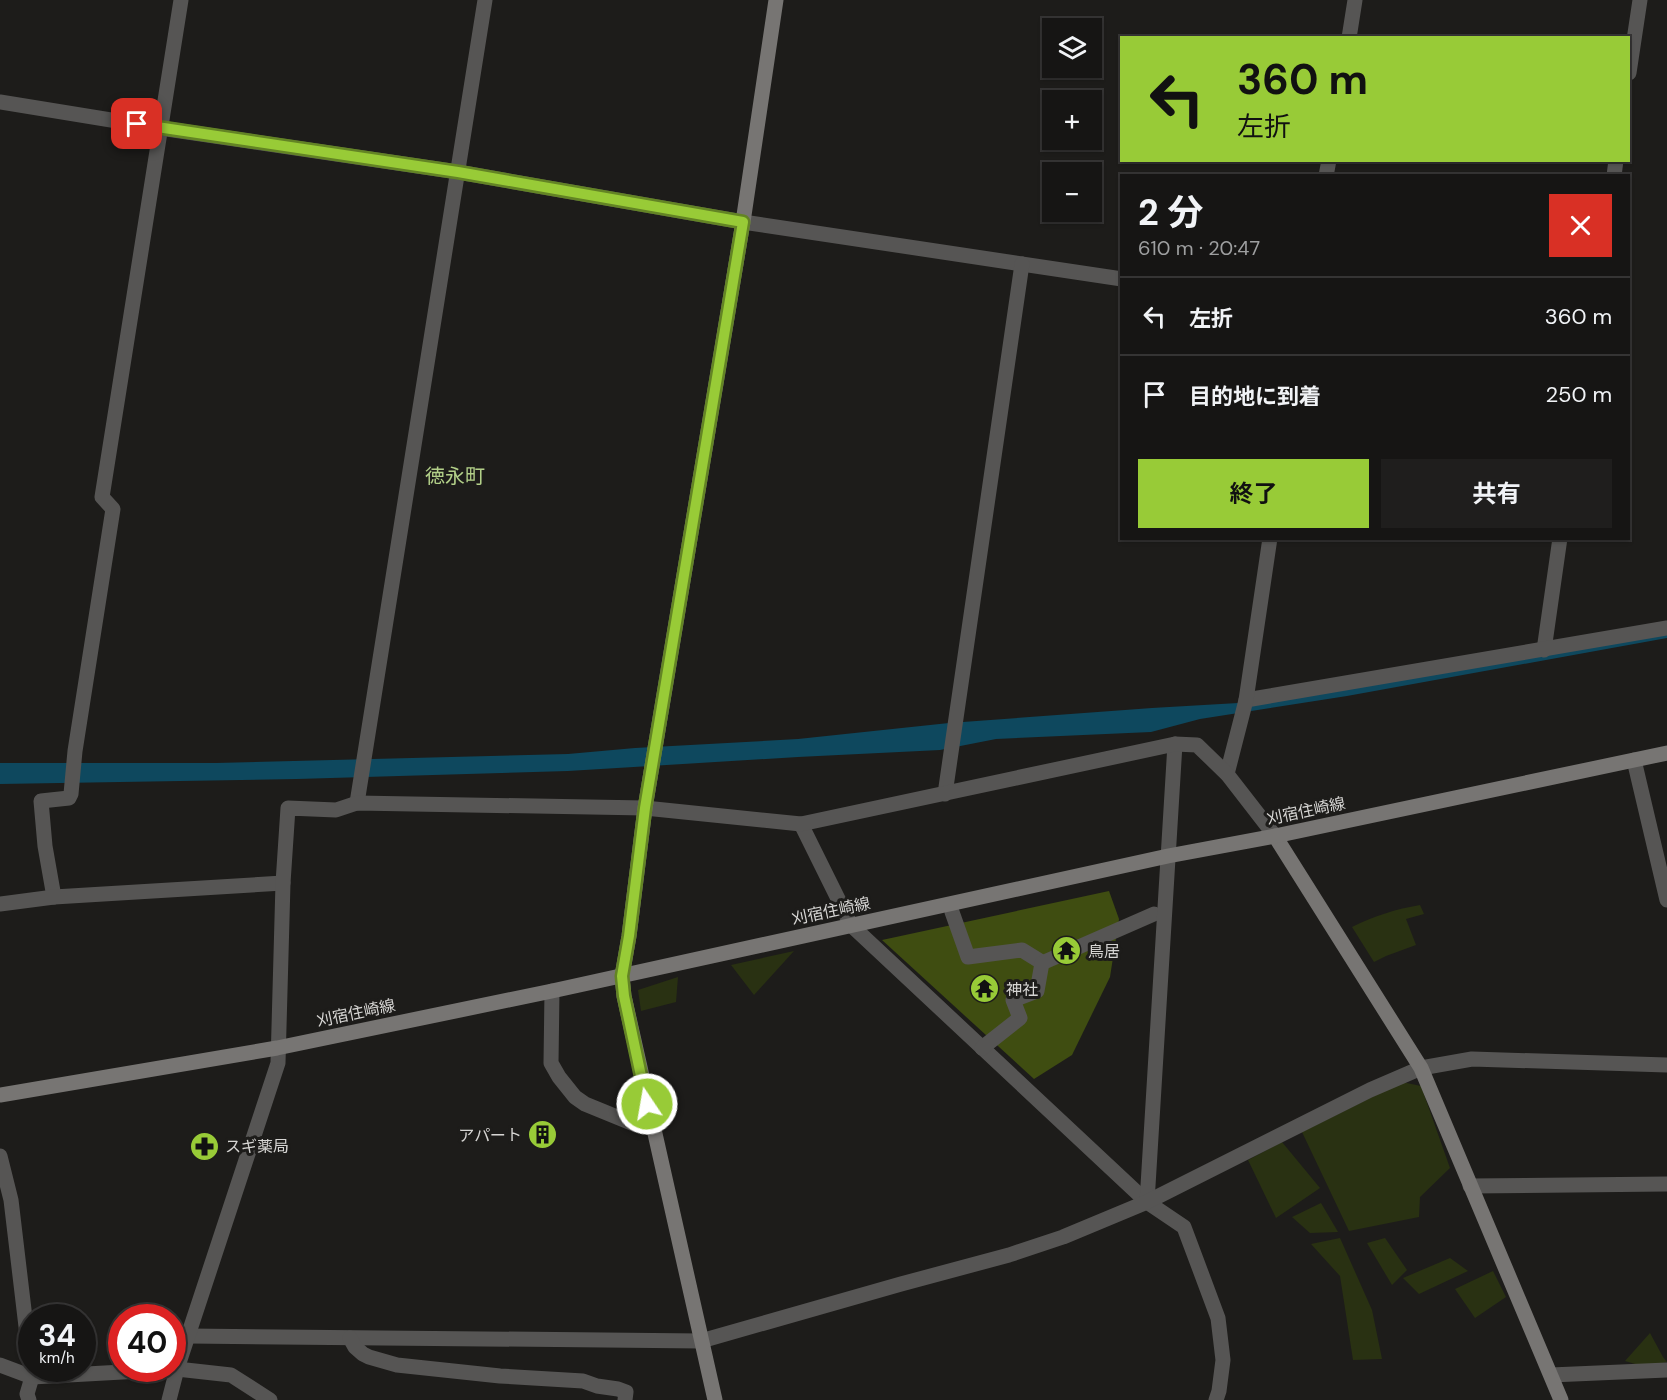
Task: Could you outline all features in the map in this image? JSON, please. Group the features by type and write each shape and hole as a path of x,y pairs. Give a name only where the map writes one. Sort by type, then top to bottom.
{"street":[{"path":"54,897 45,846 41,801 69,798 71,794 75,751 113,509 102,496 181,0"},
{"path":"357,803 485,0"},
{"path":"715,1400 652,1125 624,996 622,976 645,808 743,222 776,0"},
{"path":"1349,36 1355,0"},
{"path":"1630,66 1640,0"},
{"path":"0,102 458,172 743,222 1120,279"},
{"path":"945,794 1022,264"},
{"path":"1227,774 1246,700 1270,540"},
{"path":"1544,650 1560,540"},
{"path":"1246,700 1667,628"},
{"path":"1147,1202 1175,744"},
{"path":"186,1344 278,1063 283,883 288,808 336,810 357,803 645,808 801,824 1175,744 1197,745 1227,774 1275,836 1421,1068 1561,1400"},
{"name":"刈宿住崎線","path":"0,1095 277,1048 622,976 1168,856 1275,836 1667,753"},
{"path":"1634,760 1667,900"},
{"path":"801,824 851,925 1147,1202 1184,1227 1218,1318 1223,1360 1216,1400"},
{"path":"0,904 54,897 283,883"},
{"path":"952,912 968,957 1022,950 1042,963"},
{"path":"1042,963 1154,914"},
{"path":"982,1048 1020,1018 1012,1000 1037,991 1042,963"},
{"path":"552,991 551,1064 559,1077 575,1097 585,1104 634,1124 652,1125"},
{"path":"189,1336 701,1341 900,1284 1009,1256 1063,1237 1147,1202 1370,1090 1421,1068 1472,1059 1667,1065"},
{"path":"0,1156 11,1200 23,1304"},
{"path":"1470,1186 1667,1184"},
{"path":"350,1338 363,1354 398,1365 500,1376 583,1381 626,1392 625,1400"},
{"path":"0,1365 18,1372"},
{"path":"186,1370 231,1375 270,1400"},
{"path":"1551,1375 1667,1370"},
{"path":"28,1400 27,1394 31,1382"},
{"path":"169,1400 174,1382"}],"green space":[{"path":"1109,891 1119,919 1110,977 1072,1055 1034,1079 882,940"},
{"path":"1420,905 1424,914 1406,919 1416,945 1374,962 1352,927 1385,913"},
{"path":"794,951 754,995 731,965"},
{"path":"678,977 676,1002 641,1011 638,990"},
{"path":"1402,1082 1421,1086 1450,1168 1420,1197 1419,1217 1349,1231 1302,1132"},
{"path":"1282,1142 1320,1188 1276,1218 1248,1160"},
{"path":"1321,1203 1338,1232 1310,1233 1292,1217"},
{"path":"1340,1238 1372,1310 1382,1359 1353,1360 1340,1276 1311,1244"},
{"path":"1385,1238 1407,1270 1392,1285 1367,1243"},
{"path":"1450,1258 1468,1271 1419,1294 1403,1278"},
{"path":"1493,1271 1506,1297 1475,1318 1455,1289"},
{"path":"1650,1333 1667,1362 1645,1367 1625,1361"}],"water":[{"path":"1667,629 1667,638 1347,696 1200,719 1151,732 996,739 940,750 568,771 0,784 0,763 216,763 568,754 798,739 949,723 1238,703"}],"place":[{"name":"鳥居","path":"1067,951"},
{"name":"神社","path":"985,989"},
{"name":"アパート","path":"543,1135"},
{"name":"スギ薬局","path":"204,1146"}],"district":[{"name":"徳永町","path":"455,476"}],"route":[{"path":"137,124 458,172 743,222 645,808 622,976 624,996 647,1104"}]}
